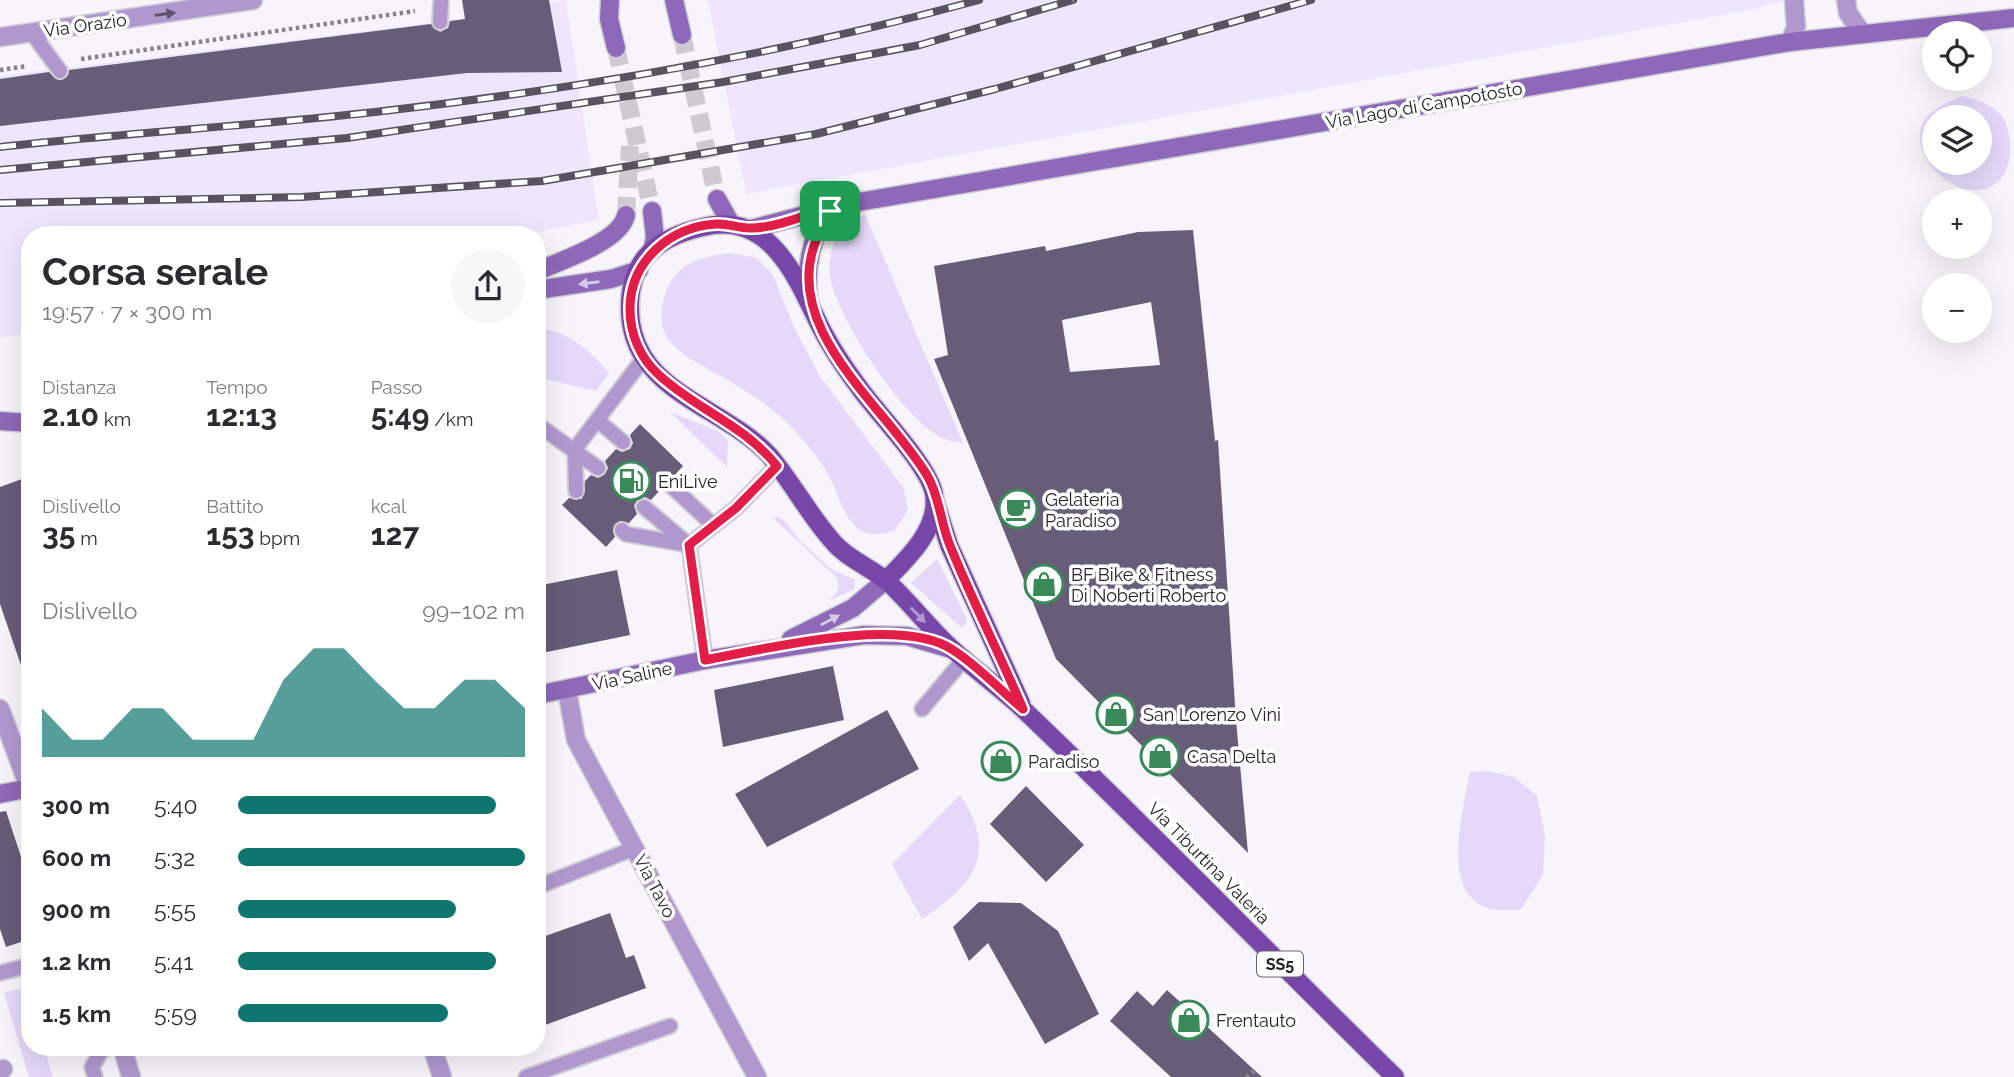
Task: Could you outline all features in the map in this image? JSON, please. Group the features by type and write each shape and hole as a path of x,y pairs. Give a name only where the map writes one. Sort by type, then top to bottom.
{"main road":[{"name":"SS5","path":"886,580 850,558 834,544 777,466 739,428 675,387 644,358 630,323 630,301 639,270 652,251 686,230 714,224 731,224 751,229 776,247 809,301 821,328 861,391 928,479 935,500"},
{"path":"886,580 918,545 935,500"},
{"name":"Via Tiburtina Valeria","path":"935,500 949,545 1023,709"},
{"name":"Via Tiburtina Valeria","path":"886,580 958,654 1023,709 1395,1077"}],"street":[{"name":"Via Orazio","path":"0,37 253,0"},
{"path":"610,0 609,19 616,48"},
{"path":"674,0 682,36"},
{"path":"1790,42 1796,27 1794,0"},
{"path":"1846,0 1848,13 1861,33"},
{"name":"Via Lago di Campotosto","path":"751,229 835,206 1790,42 2014,18"},
{"path":"717,199 731,224"},
{"path":"809,301 808,265 814,245 835,206"},
{"path":"652,211 655,238 652,251"},
{"path":"546,267 609,238 622,227 626,215"},
{"path":"546,289 611,279 639,270"},
{"path":"0,421 21,422"},
{"name":"Via Saline","path":"768,648 853,608 886,580"},
{"name":"Via Saline","path":"546,694 768,648 891,634 958,654"},
{"name":"Via Tavo","path":"567,690 576,740 757,1077"},
{"path":"0,709 21,765"},
{"path":"0,794 21,790"},
{"path":"125,1056 131,1077"},
{"path":"435,1056 442,1077"}],"lane":[{"path":"440,22 441,0"},
{"path":"32,33 57,67"},
{"path":"576,491 575,449 644,358"},
{"path":"597,419 622,442"},
{"path":"546,430 598,468"},
{"path":"622,530 626,534 689,545 736,508 777,466"},
{"path":"667,482 713,525"},
{"path":"644,507 689,545 705,660"},
{"path":"922,709 958,654"},
{"path":"546,883 635,848"},
{"path":"0,974 21,968"},
{"path":"526,1077 670,1026"},
{"path":"95,1077 92,1067 98,1056"}],"path":[{"path":"0,70 57,67 420,10"},
{"path":"1246,1077 1257,1069"}],"shaded area":[{"path":"566,0 599,220 546,230 546,226 21,226 21,334 0,338 0,76 448,21"},
{"path":"708,0 1786,0 1754,9 746,194"},
{"path":"1962,96 1987,105 1942,105"},
{"path":"1993,108 2005,122 2010,139 2009,158 2004,175 1985,189 1967,189 1940,175 1992,175"},
{"path":"865,214 963,443 942,438 909,411 860,345 837,300 830,268 836,235 838,229"},
{"path":"730,253 756,258 773,275 793,325 819,375 903,487 908,510 895,530 870,534 853,524 826,470 789,424 773,410 686,355 674,346 666,335 662,322 662,306 673,279 694,262"},
{"path":"546,330 578,343 609,373 596,391 546,379"},
{"path":"670,412 720,432 728,441 727,467"},
{"path":"779,517 799,540 831,569 855,580 854,589 829,601 838,587 836,577 773,518"},
{"path":"937,559 965,615 967,622 962,628 911,583"},
{"path":"1488,771 1514,777 1537,796 1545,836 1543,875 1521,909 1493,909 1475,901 1464,886 1459,866 1458,842 1470,772"},
{"path":"960,795 978,834 979,851 975,866 955,893 922,919 892,864"},
{"path":"21,988 21,1050 4,993"},
{"path":"23,1056 47,1056 53,1077 29,1077"}],"building":[{"path":"462,0 549,0 562,72 467,73 0,126 0,79 49,72 56,79 62,80 69,70 431,24 440,32 448,28 450,21 465,19"},
{"path":"1193,230 1215,441 1218,440 1236,720 1248,853 1056,659 934,359 948,355 934,266 1045,246 1046,251 1138,232","holes":["1151,302 1160,365 1070,372 1062,320"]},
{"path":"640,424 683,466 674,476 668,473 661,475 658,480 661,489 651,500 645,497 637,500 634,506 637,514 629,523 620,521 615,524 615,537 606,547 562,505 569,498 582,499 585,481 591,475 598,478 605,474 608,468 605,461 616,449 622,452 630,449 633,443 630,435"},
{"path":"21,479 21,665 0,604 0,487"},
{"path":"617,570 630,635 546,652 546,584"},
{"path":"833,666 844,720 723,747 714,690"},
{"path":"887,710 919,769 767,847 735,794"},
{"path":"1026,786 1084,845 1046,882 990,824"},
{"path":"6,811 21,857 21,942 6,947 0,929 0,812"},
{"path":"979,902 1021,903 1058,931 1099,1014 1045,1044 988,943 969,961 953,927"},
{"path":"610,913 626,958 634,955 646,988 546,1025 546,936"},
{"path":"1167,990 1262,1077 1171,1077 1110,1021 1137,991 1153,1006"}],"tunnel":[{"path":"682,35 717,199"},
{"path":"616,48 652,211"},
{"path":"626,215 630,146"}],"railway":[{"path":"0,147 328,117 604,81 830,37 979,0"},
{"path":"0,170 347,138 723,82 920,45 1073,0"},
{"path":"0,203 302,197 542,181 816,134 995,89 1311,0"}],"place":[{"name":"EniLive","path":"631,481"},
{"name":"Gelateria Paradiso","path":"1018,509"},
{"name":"BF Bike & Fitness Di Noberti Roberto","path":"1044,584"},
{"name":"San Lorenzo Vini","path":"1116,714"},
{"name":"Casa Delta","path":"1160,756"},
{"name":"Paradiso","path":"1001,761"},
{"name":"Frentauto","path":"1189,1020"}],"route":[{"path":"835,206 830,211 822,225 808,265 809,301 821,328 861,391 928,479 949,545 1023,709 951,649 907,636 877,634 832,639 705,660 689,545 736,508 777,466 768,454 739,428 658,375 644,358 630,323 630,301 635,281 646,257 652,251 686,230 714,224 731,224 751,229 835,206"}]}
